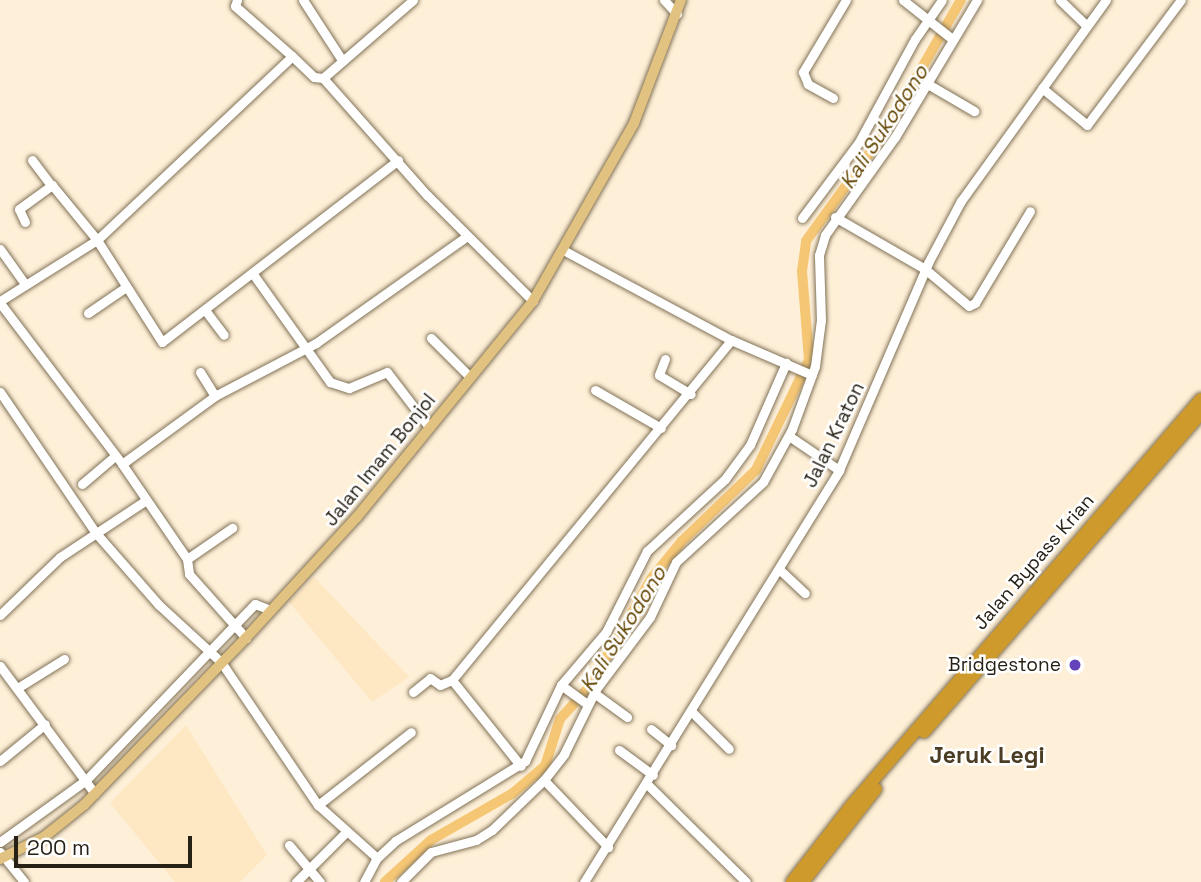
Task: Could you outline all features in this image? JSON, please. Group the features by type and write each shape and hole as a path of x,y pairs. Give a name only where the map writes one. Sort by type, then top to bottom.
{"highway":[{"name":"Jalan Bypass Krian","path":"792,882 850,807 1201,399"},
{"name":"Jalan Bypass Krian","path":"803,882 924,732 1201,414"}],"main road":[{"name":"Jalan Imam Bonjol","path":"1,856 44,836 95,793 246,638 357,517 533,301 634,123 681,0"}],"street":[{"path":"237,0 235,6 314,77 323,78 467,236 533,301"},
{"path":"303,0 342,60"},
{"path":"323,78 413,0"},
{"path":"664,0 677,14"},
{"path":"833,98 808,84 803,72 846,0"},
{"path":"903,0 949,36"},
{"path":"802,218 859,142 942,0"},
{"path":"401,882 431,852 476,840 492,830 544,780 564,754 585,703 645,626 676,562 759,487 789,436 820,338 819,251 835,216 895,137 949,36 977,0"},
{"path":"1060,0 1087,26"},
{"name":"Jalan Kraton","path":"584,882 780,570 839,470 874,397 925,269 961,201 1106,0"},
{"path":"1042,88 1087,125 1181,0"},
{"path":"246,638 188,573 187,559 118,460 0,302 97,240 292,56"},
{"path":"926,83 974,111"},
{"path":"32,160 97,240 162,342 398,160"},
{"path":"25,222 19,209 51,185"},
{"path":"835,216 925,269 973,305 1030,211"},
{"path":"82,484 215,396 306,349 467,236"},
{"path":"0,249 25,284"},
{"path":"563,250 731,340 809,374"},
{"path":"253,274 318,369 341,387 387,372 429,427"},
{"path":"88,313 126,287"},
{"path":"205,310 224,335"},
{"path":"431,338 470,377"},
{"path":"413,692 430,678 440,685 452,680 691,394 731,340"},
{"path":"665,359 659,375 691,394"},
{"path":"364,882 377,858 412,830 522,766 563,687 606,632 647,551 738,464 754,438 788,363"},
{"path":"200,373 215,396"},
{"path":"594,390 661,428"},
{"path":"0,392 95,532 159,605 209,649 217,666 318,805 345,833 377,858"},
{"path":"789,436 839,470"},
{"path":"0,615 35,578 95,532 146,500"},
{"path":"187,559 232,528"},
{"path":"780,570 805,593"},
{"path":"0,842 86,780 255,604 271,610"},
{"path":"202,657 217,666"},
{"path":"19,687 64,659"},
{"path":"0,666 19,687 95,793"},
{"path":"452,680 522,766"},
{"path":"563,687 585,703"},
{"path":"594,693 627,717"},
{"path":"692,712 729,749"},
{"path":"0,761 45,724"},
{"path":"651,729 671,745"},
{"path":"318,805 411,732"},
{"path":"619,750 746,882"},
{"path":"544,780 608,846"},
{"path":"296,882 345,833"},
{"path":"289,845 320,882"},
{"path":"1,856 24,882"}],"shaded area":[{"path":"314,577 409,677 372,702 289,602"},
{"path":"186,725 267,855 240,882 175,882 110,803"}],"waterway":[{"name":"Kali Sukodono","path":"385,882 431,840 513,793 545,766 560,719 590,686 651,579 682,541 756,470 809,360 802,271 806,241 885,132 961,0"}],"place":[{"name":"Bridgestone","path":"1075,665"}],"district":[{"name":"Jeruk Legi","path":"987,755"}]}
